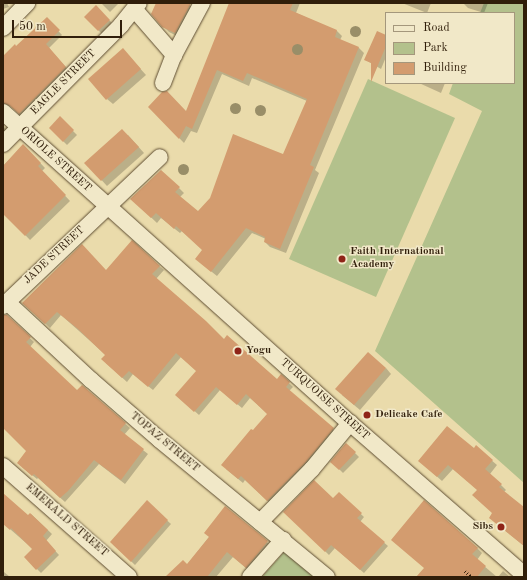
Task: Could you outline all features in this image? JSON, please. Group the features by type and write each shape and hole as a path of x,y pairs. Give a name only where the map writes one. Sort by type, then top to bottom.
{"street":[{"path":"3,28 27,3"},
{"path":"163,83 174,55 202,3"},
{"path":"137,6 174,55"},
{"name":"EAGLE STREET","path":"3,144 137,6"},
{"name":"ORIOLE STREET","path":"3,112 108,207"},
{"name":"JADE STREET","path":"5,304 160,157"},
{"name":"TURQUOISE STREET","path":"108,207 350,423 524,575"},
{"name":"TOPAZ STREET","path":"5,304 160,440 327,577"},
{"path":"260,522 312,469 350,423"},
{"name":"EMERALD STREET","path":"3,466 129,577"},
{"path":"250,577 283,540"}],"path":[{"path":"465,571 472,577"}],"green space":[{"path":"484,3 524,3 524,483 375,351 482,111 449,94 453,84 515,84 515,12 480,12"},
{"path":"368,79 455,118 376,297 289,259"},
{"path":"284,552 314,577 262,577"}],"building":[{"path":"156,3 191,3 175,33 162,27 151,14"},
{"path":"229,3 293,3 290,10 337,30 335,37 359,47 310,165 314,167 280,249 264,242 265,237 246,228 211,272 195,259 202,250 176,226 174,229 156,213 151,218 130,199 161,170 180,187 175,192 198,211 210,198 233,134 283,154 307,99 247,73 243,81 217,70 192,129 186,126 179,139 148,107 162,92 167,91 186,111"},
{"path":"96,5 110,20 98,31 84,17"},
{"path":"47,17 60,30 46,44 66,67 19,114 9,105 3,103 3,56"},
{"path":"377,31 385,35 385,48 371,82 371,63 364,60"},
{"path":"123,48 141,69 106,100 88,79"},
{"path":"60,116 74,130 63,142 49,128"},
{"path":"122,129 139,147 101,181 84,163"},
{"path":"23,144 41,163 38,166 66,195 25,236 3,214 3,166"},
{"path":"132,240 160,266 152,274 206,321 224,339 227,335 277,379 281,374 290,382 286,387 334,428 305,463 267,501 241,476 238,479 221,465 251,429 253,430 267,414 246,394 237,405 216,387 194,412 175,395 196,371 176,353 148,387 129,371 122,378 101,359 105,355 78,329 57,312 45,324 22,303 82,244 106,270"},
{"path":"3,315 7,315 31,337 26,342 77,390 82,385 126,423 120,430 144,449 121,480 94,460 68,491 60,498 34,474 32,476 17,463 26,451 3,428"},
{"path":"368,352 386,368 354,405 335,389"},
{"path":"447,426 474,448 476,445 493,460 485,469 502,484 499,487 524,507 524,546 489,518 492,513 472,495 477,490 448,465 437,477 418,461"},
{"path":"346,443 356,452 339,470 330,462"},
{"path":"314,480 333,498 339,492 362,513 357,518 385,542 360,570 331,545 325,552 283,512"},
{"path":"3,493 28,515 30,513 48,530 43,536 56,551 36,570 24,557 32,549 11,528 10,530 3,524"},
{"path":"147,500 168,520 131,562 110,542"},
{"path":"424,500 478,548 472,554 486,566 477,577 416,577 424,568 391,540"},
{"path":"225,506 268,541 246,568 227,552 207,577 165,577 183,560 187,564 209,537 204,533"}],"place":[{"name":"Faith International Academy","path":"342,259"},
{"name":"Yogu","path":"238,351"},
{"name":"Delicake Cafe","path":"367,415"},
{"name":"Sibs","path":"501,527"}]}
